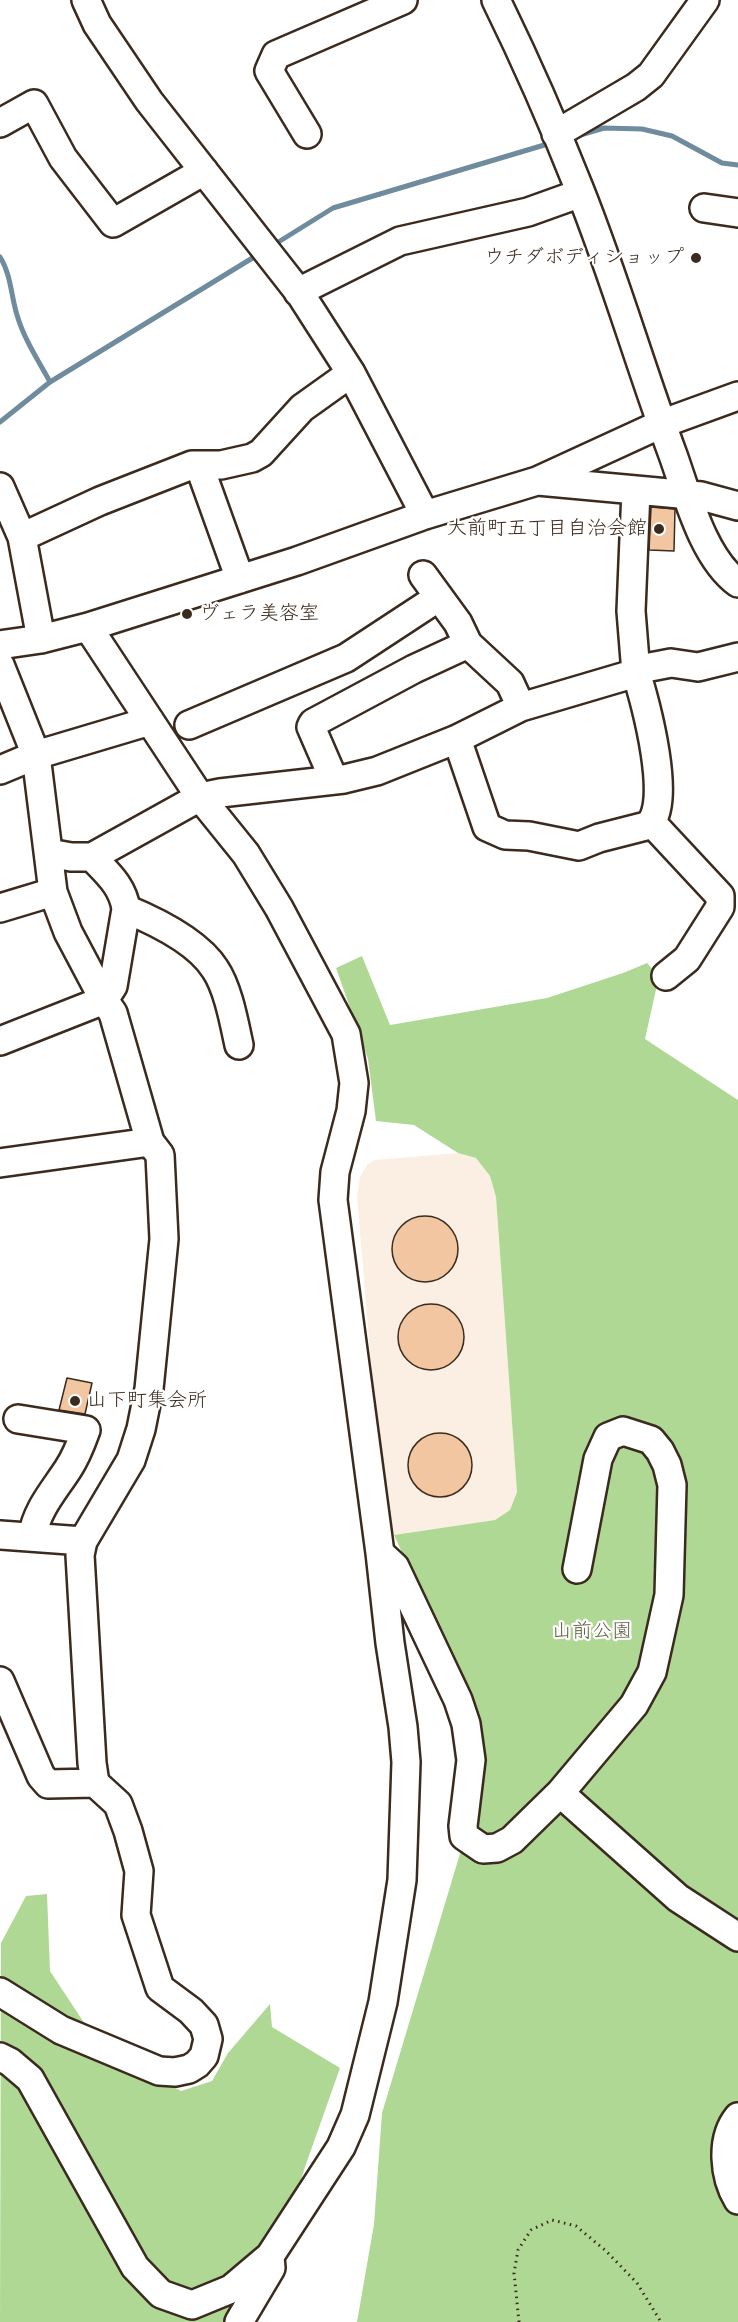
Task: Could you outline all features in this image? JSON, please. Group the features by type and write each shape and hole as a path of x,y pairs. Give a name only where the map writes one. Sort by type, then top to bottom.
{"street":[{"path":"86,0 97,24 149,101 298,292 351,373 425,515"},
{"path":"307,134 269,71 276,55 404,0"},
{"path":"496,0 581,193 661,424 705,539 718,563 738,584"},
{"path":"556,134 636,87 651,75 705,0"},
{"path":"0,123 34,104 63,158 113,223 204,171"},
{"path":"298,292 400,241 528,212 581,193"},
{"path":"704,208 738,213"},
{"path":"22,537 100,501 192,465 222,465 252,458 261,453 302,408 351,373"},
{"path":"0,645 41,639 88,627 240,579 425,515 537,481 661,424 738,396"},
{"path":"199,465 240,579"},
{"path":"537,481 712,498 738,506"},
{"path":"0,487 22,537 41,639"},
{"path":"457,739 484,818 488,827 495,831 505,835 529,836 579,846 652,823 658,809 658,772 642,689 636,673 631,611 636,490"},
{"path":"423,575 458,623 468,644 510,683 521,707"},
{"path":"189,725 346,658 439,597"},
{"path":"0,2057 10,2062 30,2079 135,2267 161,2294 192,2304 231,2289 270,2256 341,2147 355,2115 383,2002 402,1880 406,1762 403,1726 390,1643 333,1200 335,1172 351,1111 354,1083 346,1034 279,908 246,854 200,797 88,627"},
{"path":"333,780 311,727 314,723 414,669 468,644"},
{"path":"49,853 71,857 92,857 200,797 333,780 377,771 457,739 521,707 636,673 645,668 670,663 698,667 738,657"},
{"path":"0,665 36,755 53,892 68,932 113,1013 150,1142 160,1155 165,1239 149,1389 141,1429 131,1460 83,1541 82,1578 95,1783 118,1804 128,1831 139,1871 136,1915 160,1988 191,2011 204,2025 208,2039 204,2056 189,2069 175,2072 159,2071 61,2030 0,1992"},
{"path":"0,770 36,755 150,721"},
{"path":"652,823 720,896 720,907 687,959 666,976"},
{"path":"0,1041 104,1000 113,986 126,909 125,900 117,884 92,857"},
{"path":"0,908 53,892"},
{"path":"126,909 167,929 192,946 213,966 222,982 239,1045"},
{"path":"0,1163 150,1142"},
{"path":"18,1419 86,1430 79,1449 68,1468 39,1511 32,1537"},
{"path":"380,1553 395,1567 458,1700 466,1724 471,1760 463,1826 464,1836 483,1849 497,1848 512,1840 560,1793 634,1705 651,1672 669,1595 672,1485 667,1466 660,1451 651,1440 623,1431 608,1437 598,1459 577,1569"},
{"path":"0,1535 83,1541"},
{"path":"0,1681 41,1776 48,1784 95,1783"},
{"path":"560,1793 678,1898 738,1937"},
{"path":"738,2116 733,2123 726,2151 731,2188 738,2200"},
{"path":"238,2322 271,2268 270,2256"}],"path":[{"path":"519,2322 514,2273 518,2250 531,2230 552,2220 576,2226 606,2250 637,2283 661,2322"}],"shaded area":[{"path":"458,1153 476,1158 490,1176 496,1197 517,1492 510,1510 495,1520 394,1535 390,1527 373,1387 357,1196 360,1177 367,1165 375,1160"}],"green space":[{"name":"山前公園","path":"362,956 390,1025 547,998 647,963 659,976 645,1039 738,1100 738,2322 357,2322 374,2224 382,2113 465,1837 470,1769 445,1646 394,1535 495,1520 510,1510 517,1492 496,1197 490,1176 476,1158 458,1153 414,1125 376,1121 368,1059 336,968"},
{"path":"47,1894 50,1971 100,2047 181,2091 212,2081 228,2053 270,2004 272,2027 340,2068 255,2322 0,2322 1,1943 26,1896"}],"building":[{"name":"大前町五丁目自治会館","path":"651,507 675,509 674,551 649,550"},
{"path":"425,1216 438,1218 453,1231 458,1249 456,1262 443,1277 425,1282 412,1280 397,1267 392,1249 394,1236 407,1221"},
{"path":"431,1304 444,1307 454,1314 461,1324 464,1337 461,1350 454,1360 444,1367 431,1370 418,1367 408,1360 401,1350 398,1337 401,1324 408,1314 418,1307"},
{"name":"山下町集会所","path":"67,1378 92,1383 85,1414 59,1410"},
{"path":"440,1433 458,1438 463,1442 467,1447 472,1465 467,1483 463,1488 458,1492 440,1497 422,1492 417,1488 413,1483 408,1465 413,1447 417,1442 422,1438"}],"waterway":[{"path":"577,136 604,128 642,129 672,136 722,163 738,165"},
{"path":"272,246 333,208 551,143"},
{"path":"0,422 50,382 259,254"},
{"path":"0,257 9,278 20,324 50,382"}],"place":[{"name":"ウチダボディショップ","path":"696,258"},
{"name":"大前町五丁目自治会館","path":"659,529"},
{"name":"ヴェラ美容室","path":"187,614"},
{"name":"山下町集会所","path":"75,1401"}]}
